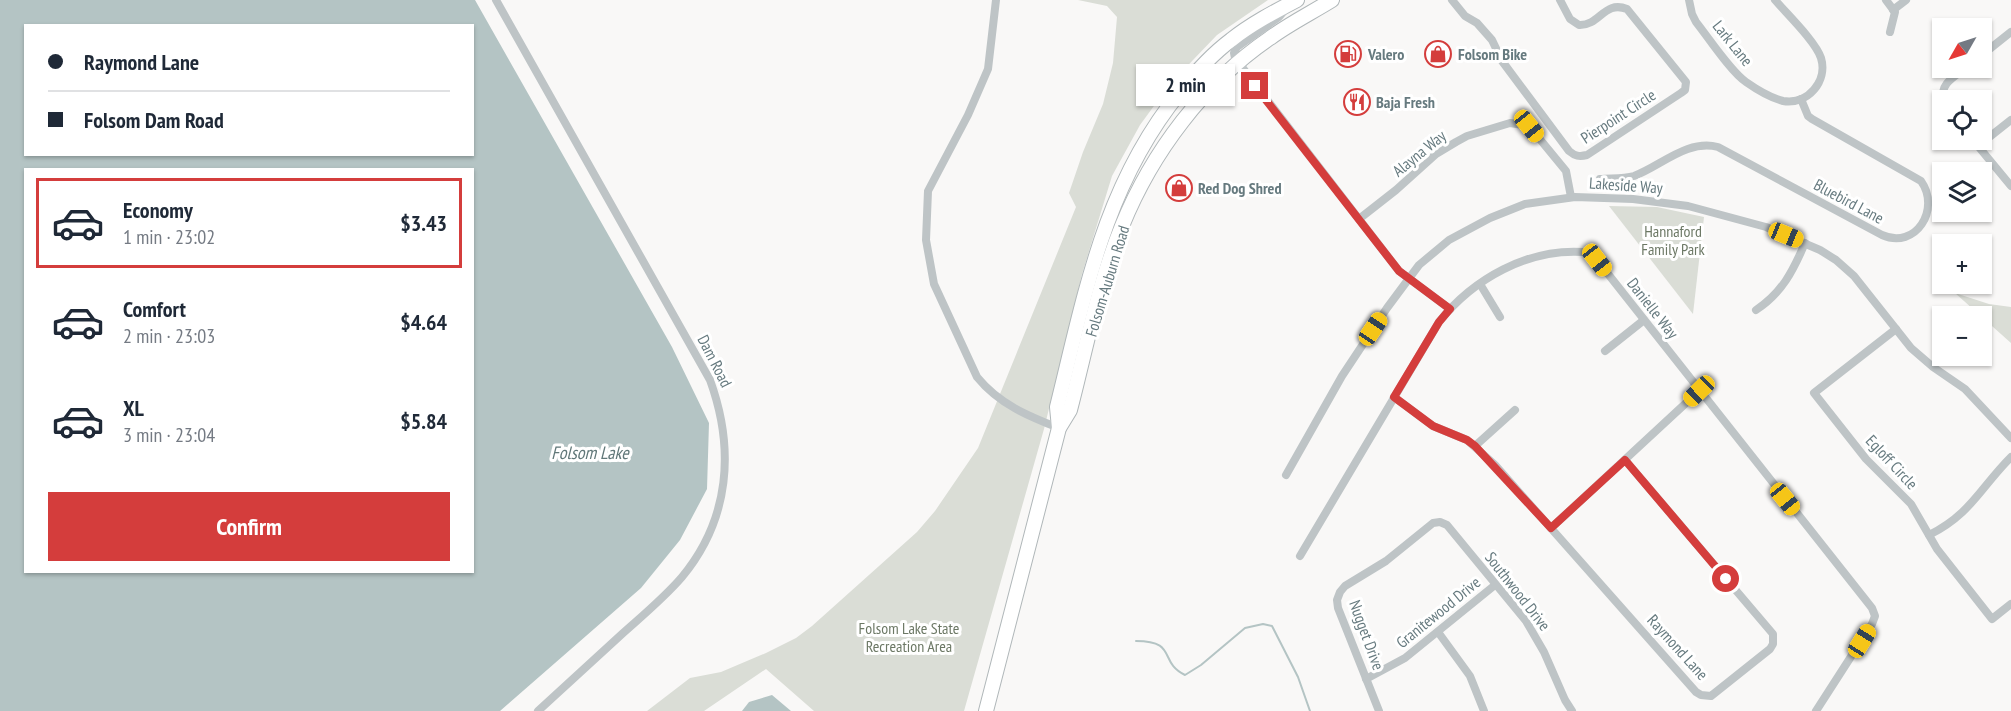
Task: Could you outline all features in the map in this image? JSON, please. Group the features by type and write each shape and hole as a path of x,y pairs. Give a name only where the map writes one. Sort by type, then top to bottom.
{"main road":[{"name":"Folsom-Auburn Road","path":"986,711 1059,428 1071,410 1104,281 1122,225 1173,134 1208,92 1238,63 1269,38 1332,0"},
{"name":"Folsom-Auburn Road","path":"1059,428 1057,407 1086,291 1111,209 1127,174 1153,129 1197,71 1233,38 1289,1"}],"street":[{"name":"Dam Road","path":"496,0 710,380 720,412 725,446 725,472 721,499 709,535 690,567 664,596 538,711"},
{"path":"996,0 988,69 968,115 928,191 926,240 934,284 977,377 987,389 1020,413 1059,428"},
{"name":"Pierpoint Circle","path":"1452,0 1465,16 1478,23 1492,40 1502,61 1569,151 1581,156 1587,155 1681,93 1686,82 1627,9 1621,6 1610,8 1591,23 1579,26 1570,20 1560,0"},
{"name":"Lark Lane","path":"1689,0 1696,22 1740,77 1776,99 1793,101 1801,99"},
{"path":"1775,0 1820,55 1821,78 1813,92 1801,99"},
{"path":"1886,0 1895,12 1890,32"},
{"path":"1893,10 1906,0"},
{"path":"1289,1 1279,17 1237,47 1234,53 1238,63 1399,271 1450,309"},
{"path":"1992,47 2011,32"},
{"path":"1944,90 1944,87 1954,78"},
{"name":"Bluebird Lane","path":"1600,178 1634,176 1692,147 1708,144 1718,147 1882,236 1899,239 1912,234 1919,228 1928,212 1928,195 1921,181 1812,119 1808,116 1801,99"},
{"path":"1992,132 2011,120"},
{"name":"Alayna Way","path":"1359,219 1436,154 1456,141 1510,123 1529,126 1566,171 1571,197"},
{"path":"1982,150 2011,186"},
{"name":"Lakeside Way","path":"1286,475 1342,376 1408,277 1419,265 1449,240 1490,218 1525,204 1571,197 1633,199 1688,206 1743,219 1820,250 1845,267 1922,358 1965,388 2011,438"},
{"path":"1756,310 1774,297 1787,281 1805,243"},
{"name":"Danielle Way","path":"1300,556 1439,322 1450,309 1498,272 1527,260 1584,252 1597,260 1874,613 1872,624 1816,711"},
{"path":"1480,284 1500,317"},
{"path":"1605,351 1644,320"},
{"name":"Egloff Circle","path":"1896,329 1814,393 1866,459 1911,504 1937,549 1992,619 2011,604"},
{"path":"1551,528 1699,391"},
{"name":"Raymond Lane","path":"1394,397 1433,426 1467,440 1475,446 1701,695 1711,696 1770,649 1774,639 1770,630 1625,460"},
{"path":"1475,446 1515,410"},
{"path":"1929,536 1964,512 2011,457"},
{"name":"Nugget Drive","path":"1379,711 1338,608 1337,600 1340,592 1345,585 1386,561 1432,523 1440,522 1449,527"},
{"name":"Southwood Drive","path":"1449,527 1526,621 1572,711"},
{"name":"Granitewood Drive","path":"1366,679 1394,665 1495,585"},
{"path":"1438,632 1470,676 1484,711"}],"green space":[{"name":"Folsom Lake State Recreation Area","path":"1078,0 1268,0 1217,35 1170,84 1140,125 1112,176 1082,274 1044,429 964,711 814,711 766,669 704,711 647,711 690,678 721,672 766,653 796,638 812,626 917,532 935,511 978,448 1076,207 1069,193 1103,104 1113,63 1117,17 1107,6"},
{"name":"Hannaford Family Park","path":"1609,206 1657,207 1704,217 1693,314"},
{"path":"1956,294 1989,304 2011,307 2011,343 1992,326 1992,306 1970,306"}],"water":[{"name":"Folsom Lake","path":"0,0 475,0 672,347 709,423 707,489 680,540 641,588 500,711 0,711"},
{"path":"772,695 791,711 742,711 749,702"}],"waterway":[{"path":"1136,641 1158,644 1177,670 1185,675 1201,665 1245,628 1263,624 1272,626 1298,677 1310,711"}],"place":[{"name":"Valero","path":"1348,54"},
{"name":"Folsom Bike","path":"1438,54"},
{"name":"Baja Fresh","path":"1357,102"},
{"name":"Red Dog Shred","path":"1179,188"}],"route":[{"path":"1255,86 1399,271 1450,309 1439,322 1394,397 1433,426 1467,440 1475,446 1551,528 1625,460 1726,579"}]}
